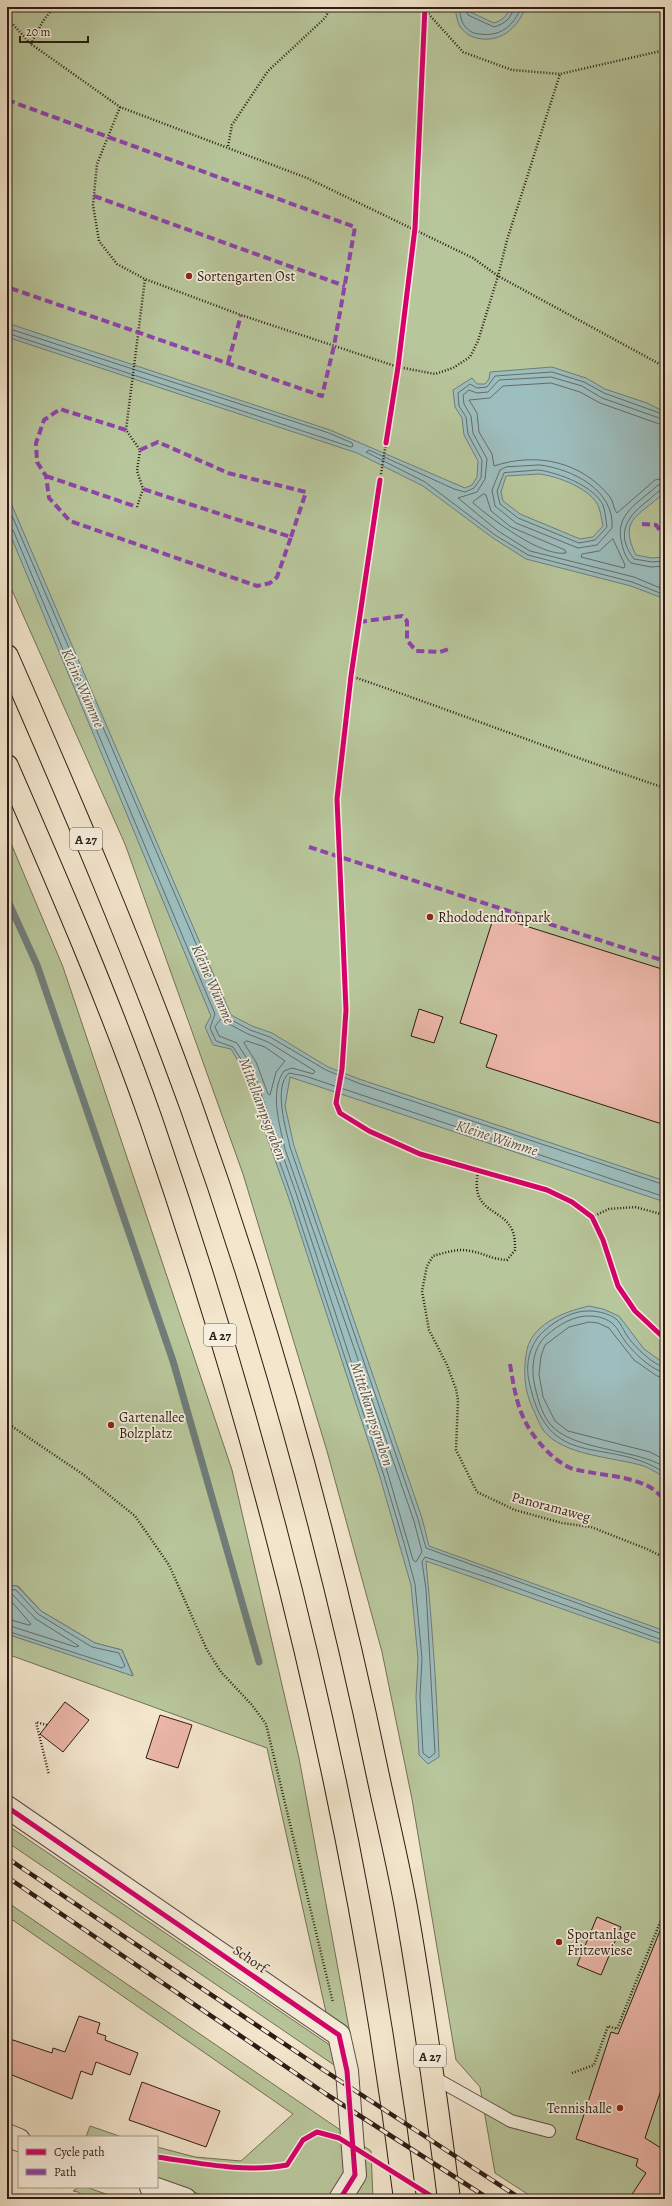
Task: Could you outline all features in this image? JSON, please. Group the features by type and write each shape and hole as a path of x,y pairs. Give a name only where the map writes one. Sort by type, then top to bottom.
{"highway":[{"name":"A 27","path":"7,656 70,800 191,1106 240,1253 291,1420 324,1536 356,1666 407,1914 433,2077 449,2199"},
{"name":"A 27","path":"7,766 92,967 150,1119 250,1430 313,1676 364,1925 394,2112 405,2199"}],"street":[{"name":"Schorf","path":"7,1807 339,2035"},
{"path":"339,2035 346,2071 355,2175 340,2199"},
{"path":"7,2135 18,2140"},
{"path":"154,2188 185,2199"}],"lane":[{"path":"433,2077 511,2121 550,2131"}],"path":[{"path":"31,44 43,21 54,7"},
{"path":"228,146 232,125 268,71 325,18 331,7"},
{"path":"419,7 425,10 463,52 512,70 560,74 665,50"},
{"path":"7,18 31,44 120,107 228,146 307,178 415,228 473,258 498,276 665,367"},
{"path":"120,107 97,164 93,205 98,241 117,264 145,279 241,315 398,367 435,374 453,368 470,357 478,341 498,276 507,240 560,74"},
{"path":"137,507 143,489 137,471 140,450 126,430 145,279"},
{"path":"380,480 386,443"},
{"path":"351,676 442,707 555,751 665,788"},
{"path":"592,1217 609,1209 635,1207 665,1215"},
{"path":"7,1423 84,1475 136,1516 169,1565 207,1650 221,1672 252,1705 266,1724 332,1995 339,2035"},
{"path":"47,1725 36,1722 49,1775"},
{"path":"572,2073 594,2065 608,2026 617,2029 665,1910"},
{"path":"158,2157 198,2163 267,2169 287,2165 303,2140 317,2132 339,2138 436,2199"}],"green space":[{"name":"Rhododendronpark","path":"7,7 665,7 665,2199 535,2199 495,2173 480,2087 456,2060 412,1799 382,1652 327,1451 243,1174 125,844 7,579"},
{"path":"7,834 63,967 232,1470 299,1758 359,2082 7,1842 7,1825 334,2048 267,1748 7,1654 7,1634 133,1675 122,1650 95,1643 41,1611 18,1586 7,1585"},
{"path":"7,1902 371,2151 373,2199 213,2199 158,2179 158,2147 195,2157 241,2161 293,2114 7,1916"},
{"path":"90,2126 119,2136 86,2136"},
{"path":"78,2188 89,2188 120,2199 86,2199 78,2192 73,2191"}],"water":[{"path":"455,7 469,7 470,12 494,23 504,17 509,7 526,7 519,20 509,31 497,38 482,39 470,36 461,28"},
{"path":"7,323 330,430 465,488 472,485 477,477 478,461 464,435 462,418 455,407 453,390 472,378 477,384 485,384 489,379 490,372 552,367 586,378 605,389 647,403 665,412 665,491 635,517 629,532 636,555 652,558 665,557 665,599 631,586 526,559 493,538 423,486 357,453 7,337","holes":["546,475 555,477 582,489 595,501 600,510 603,526 593,537 580,539 520,514 503,501 501,492 506,476"]},
{"path":"7,494 231,1015 252,1026 272,1033 328,1067 359,1079 665,1181 665,1202 290,1077 285,1106 294,1146 422,1518 429,1546 665,1631 665,1645 426,1561 434,1659 439,1757 428,1764 419,1755 416,1697 418,1659 411,1585 380,1477 288,1196 242,1068 231,1049 213,1045 205,1027 211,1016 7,527"},
{"path":"589,1306 603,1309 619,1316 644,1349 665,1364 665,1478 644,1466 590,1454 563,1445 552,1439 543,1430 532,1406 527,1392 525,1370 526,1355 533,1336 540,1328 558,1316"},
{"path":"7,1585 17,1586 41,1611 95,1643 122,1650 133,1676 7,1634"}],"building":[{"path":"494,916 665,970 665,1125 486,1067 497,1035 460,1023"},
{"path":"419,1009 443,1017 434,1043 411,1036"},
{"path":"65,1702 89,1720 63,1752 40,1734"},
{"path":"160,1715 192,1725 178,1768 146,1758"},
{"path":"597,1917 621,1927 601,1975 577,1965"},
{"name":"Tennishalle","path":"664,1921 665,2078 645,2138 661,2148 665,2142 665,2199 629,2199 646,2173 636,2166 638,2159 576,2139 611,2032 618,2034"},
{"path":"79,2016 100,2023 97,2033 106,2036 105,2040 138,2053 130,2075 96,2062 92,2075 81,2071 72,2099 7,2073 7,2038 52,2053 53,2048 65,2052"},
{"path":"142,2082 220,2111 206,2147 129,2120"}],"waterway":[{"path":"7,899 37,965 173,1361 259,1662"}],"railway":[{"path":"7,1858 325,2071 521,2199"},
{"path":"7,1877 326,2094 489,2199"}],"marked path":[{"path":"7,100 355,227 334,346 322,396 7,287"},
{"path":"94,196 345,286"},
{"path":"228,363 241,315"},
{"path":"126,430 60,409 44,420 36,443 37,462 46,476 49,498 70,521 257,586 270,583 277,577 291,537 143,489"},
{"path":"140,450 158,442 228,473 306,492 291,537"},
{"path":"46,476 137,507"},
{"path":"642,524 656,525 665,537"},
{"path":"359,622 402,616 407,621 407,640 416,651 440,652 449,649"},
{"path":"309,847 665,961"},
{"path":"510,1364 517,1401 525,1422 531,1432 553,1457 573,1469 620,1477 639,1482 650,1487 665,1499"}],"cycle path":[{"path":"386,443 398,367 415,228 425,7"},
{"path":"380,480 351,676 337,799 346,1010 342,1069 336,1103 340,1113 369,1131 420,1154 547,1190 572,1202 592,1217 603,1240 618,1286 635,1311 665,1339"},
{"path":"7,1807 339,2035 347,2071 355,2175 340,2199"},
{"path":"158,2157 238,2168 287,2165 303,2140 317,2132 339,2138 436,2199"}],"place":[{"name":"Sortengarten Ost","path":"189,276"},
{"name":"Rhododendronpark","path":"430,917"},
{"name":"Gartenallee Bolzplatz","path":"111,1425"},
{"name":"Sportanlage Fritzewiese","path":"559,1942"},
{"name":"Tennishalle","path":"620,2108"}],"water label":[{"name":"Kleine Wümme","path":"83,688"},
{"name":"Kleine Wümme","path":"213,984"},
{"name":"Mittelkampsgraben","path":"263,1109"},
{"name":"Kleine Wümme","path":"497,1138"},
{"name":"Mittelkampsgraben","path":"372,1414"}]}
